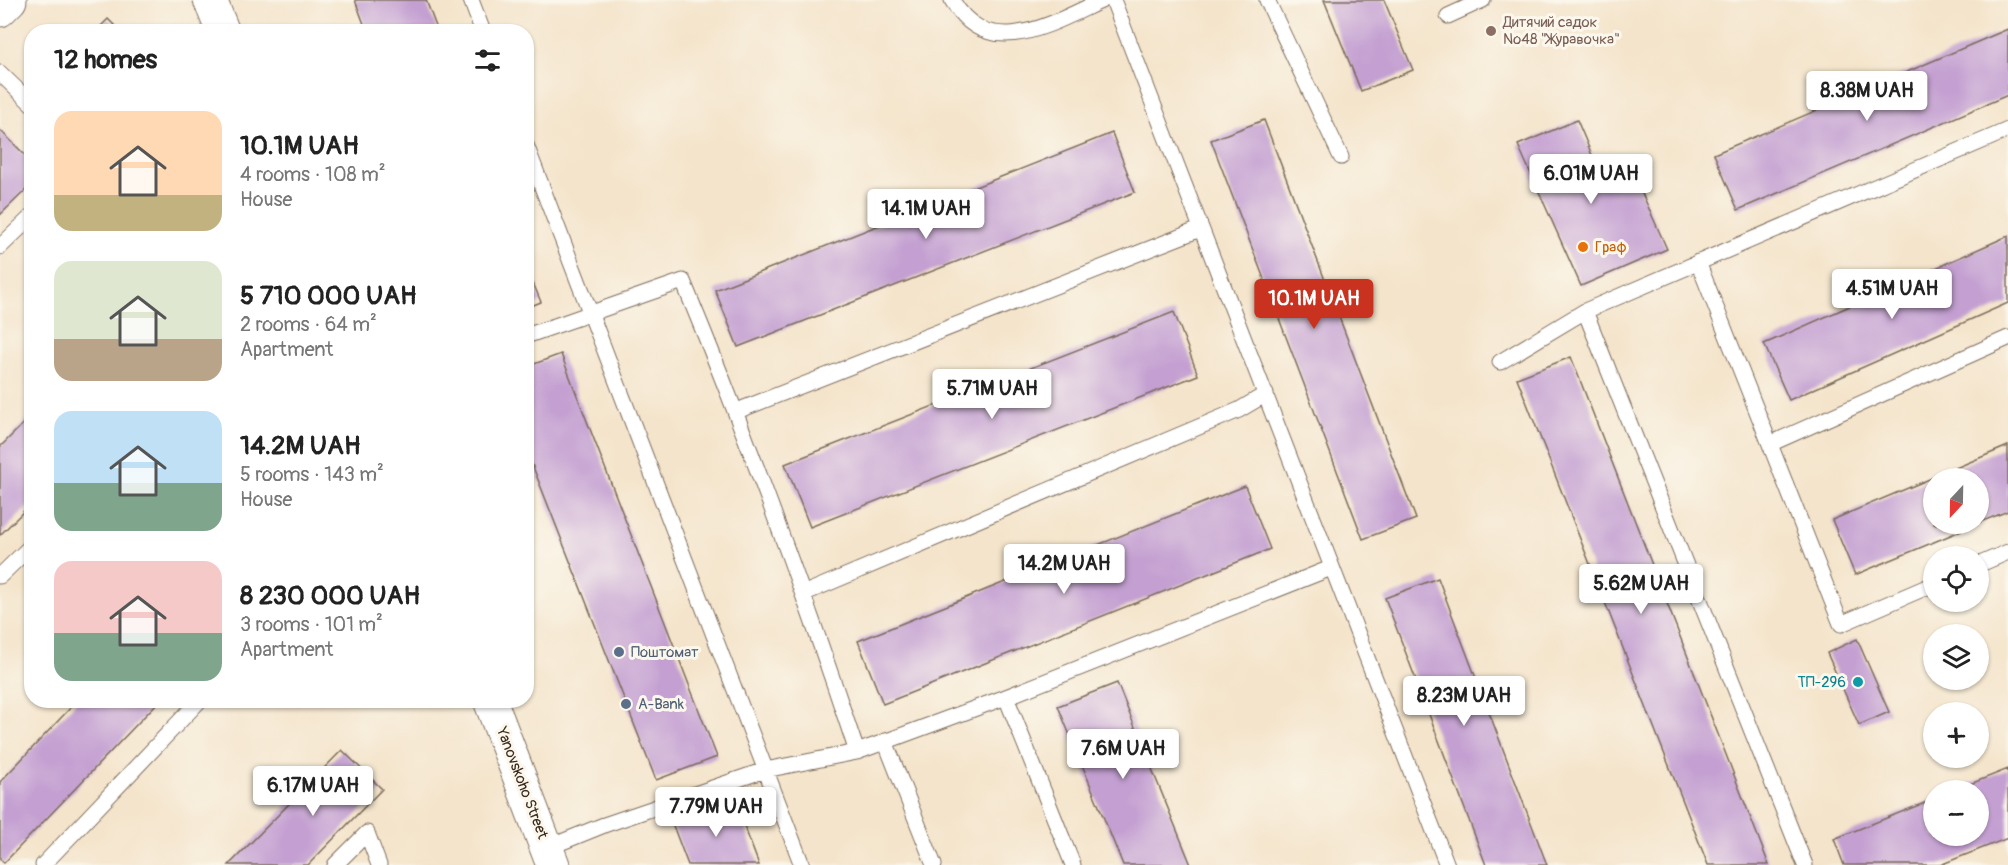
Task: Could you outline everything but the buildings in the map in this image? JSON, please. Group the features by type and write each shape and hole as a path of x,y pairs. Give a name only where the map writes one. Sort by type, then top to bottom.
{"main road":[{"path":"0,10 10,0"},
{"path":"210,0 220,24"},
{"name":"Yanovskoho Street","path":"493,708 550,857"}],"lane":[{"path":"471,0 480,24"},
{"path":"952,0 959,13 979,28 1002,35 1027,34 1103,0"},
{"path":"1113,0 1447,865"},
{"path":"1267,0 1341,157"},
{"path":"1448,16 1483,0"},
{"path":"0,73 24,97"},
{"path":"1500,362 1585,311 2008,130"},
{"path":"534,166 802,865"},
{"path":"0,247 24,224"},
{"path":"737,411 1200,229"},
{"path":"1698,262 1842,624 1923,589"},
{"path":"534,333 683,281 737,411 805,593 857,752"},
{"path":"1585,311 1804,865"},
{"path":"1770,444 2008,338"},
{"path":"805,593 1239,410 1266,394"},
{"path":"1989,560 2008,552"},
{"path":"0,576 24,553"},
{"path":"550,857 604,825 765,770 857,752 1006,697 1331,568"},
{"path":"1006,697 1072,865"},
{"path":"42,865 192,708"},
{"path":"885,741 934,865"},
{"path":"335,865 367,833 379,865"}],"place":[{"name":"Дитячий садок №48 \"Журавочка\"","path":"1491,31"},
{"name":"Граф","path":"1583,247"},
{"name":"Поштомат","path":"619,652"},
{"name":"ТП-296","path":"1858,682"},
{"name":"A-Bank","path":"626,704"}]}
